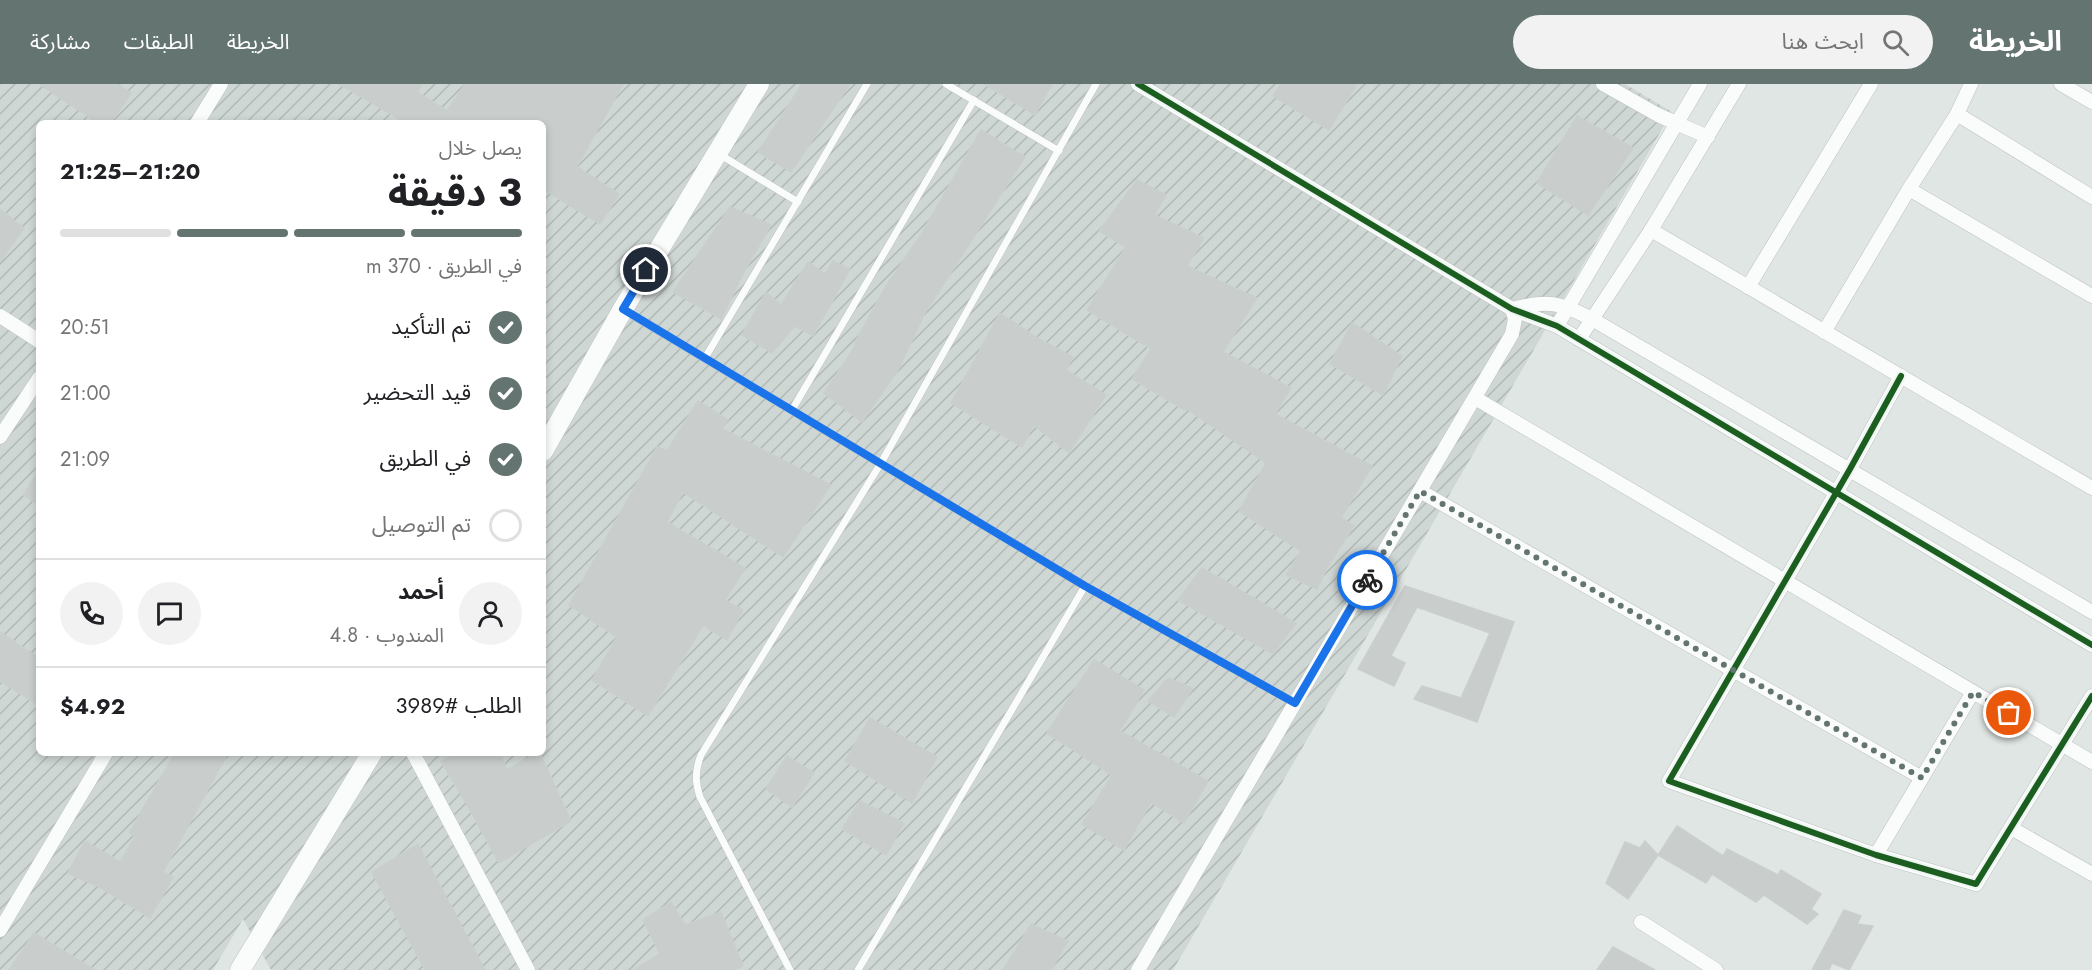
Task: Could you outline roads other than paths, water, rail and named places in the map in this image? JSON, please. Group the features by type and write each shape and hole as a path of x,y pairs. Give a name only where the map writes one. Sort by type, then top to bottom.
{"street":[{"path":"199,120 222,84"},
{"path":"546,446 623,309 759,84"},
{"path":"1137,84 1512,309 1557,326 2092,645"},
{"path":"1557,326 1700,84"},
{"path":"1579,339 1652,230 1739,84"},
{"path":"1748,287 1871,84"},
{"path":"1824,332 1909,189 1958,114 1971,84"},
{"path":"2061,84 2092,102"},
{"path":"1606,85 1658,115 1708,137"},
{"path":"1958,114 2092,198"},
{"path":"1909,189 2092,296"},
{"path":"1652,230 2092,488"},
{"path":"1512,309 1532,304 1550,303 1568,307 1592,319 2092,612"},
{"path":"1138,970 1512,334 1515,319 1512,309"},
{"path":"0,316 36,339"},
{"path":"1901,376 1850,469 1669,781 1876,855 1976,884 2092,696"},
{"path":"0,437 36,383"},
{"path":"1474,398 2092,762"},
{"path":"1420,491 1922,778"},
{"path":"1876,855 1973,692"},
{"path":"0,930 104,756"},
{"path":"250,965 370,756"},
{"path":"415,756 528,970"},
{"path":"2011,828 2092,873"},
{"path":"1641,921 1697,965 1716,970"}],"lane":[{"path":"705,358 867,84"},
{"path":"946,84 1059,151"},
{"path":"790,970 700,797 696,772 700,755 881,462 1096,84"},
{"path":"792,410 974,100"},
{"path":"717,153 798,202"},
{"path":"623,309 1085,586 1295,703"},
{"path":"858,970 1085,586"}]}
